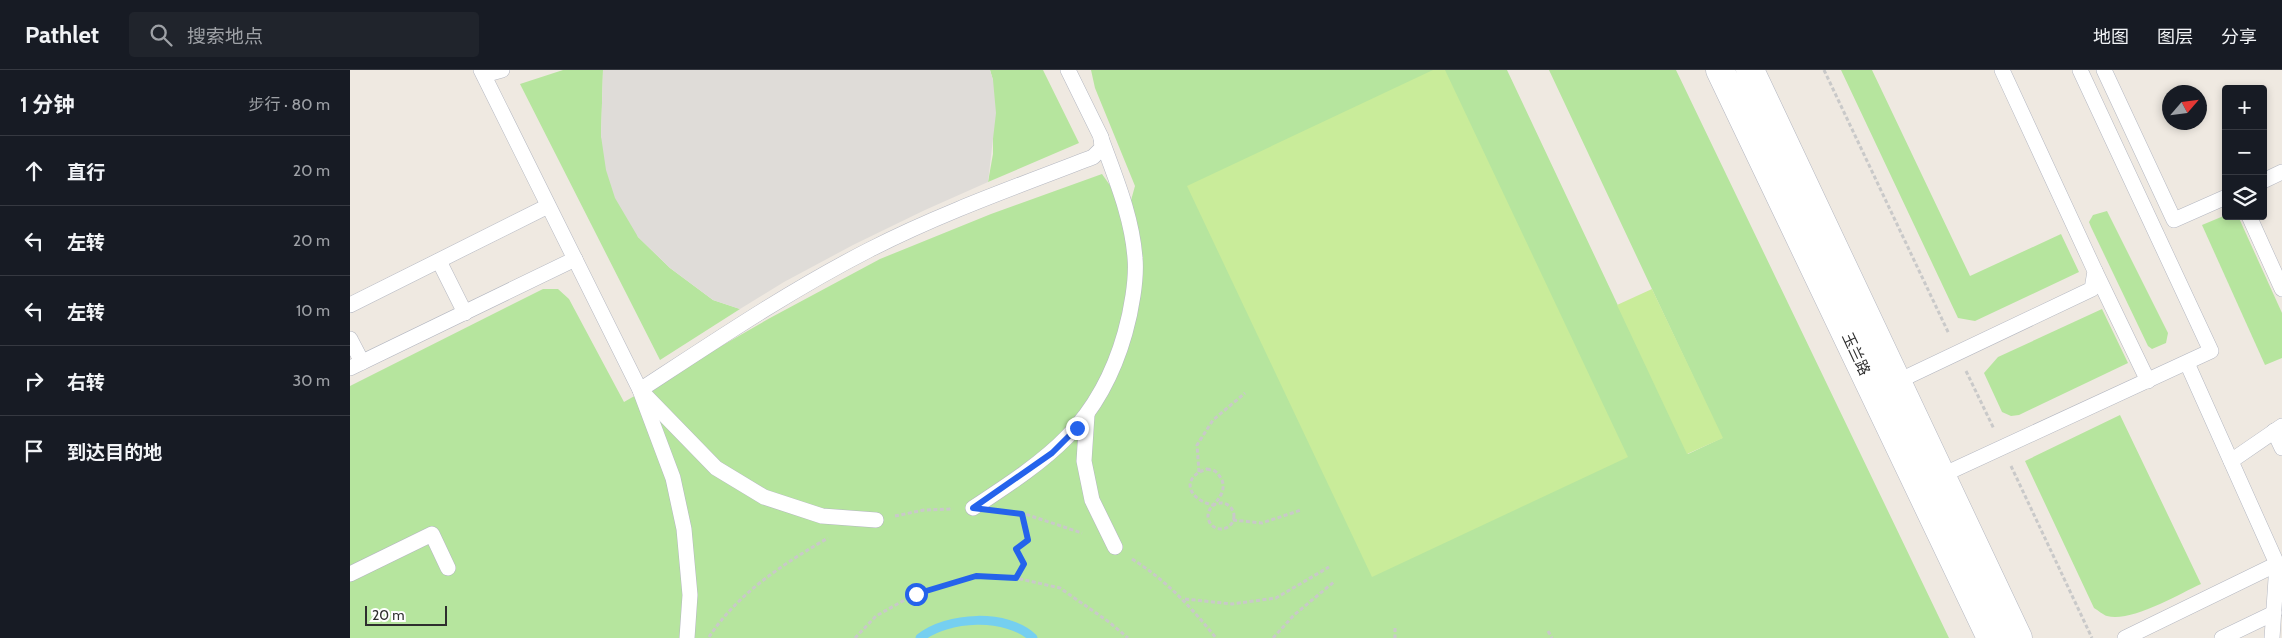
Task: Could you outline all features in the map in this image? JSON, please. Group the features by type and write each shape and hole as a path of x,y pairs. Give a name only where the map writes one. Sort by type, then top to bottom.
{"street":[{"name":"玉兰路","path":"1720,70 1886,387"},
{"name":"玉兰路","path":"1750,70 1886,387 1930,481 1991,638"},
{"name":"玉兰路","path":"1930,481 2018,638"}],"lane":[{"path":"502,70 482,73 640,390 673,478 684,528 690,595 687,638"},
{"path":"973,508 1052,453 1077,428 1116,364 1130,316 1136,260 1128,212 1101,137 1068,70"},
{"path":"2002,70 2148,382"},
{"path":"1930,481 2148,382 2211,351 2080,70"},
{"path":"2104,70 2174,220 2222,199"},
{"path":"640,390 772,304 870,250 946,214 1093,158 1102,148 1101,137"},
{"path":"2267,179 2282,172"},
{"path":"350,306 548,206"},
{"path":"2251,220 2282,289"},
{"path":"350,339 356,365 575,259"},
{"path":"439,261 465,312"},
{"path":"1886,387 2092,289 2095,271"},
{"path":"2187,363 2277,564 2279,589 2274,613 2272,638"},
{"path":"640,390 716,468 764,497 822,516 876,520"},
{"path":"1087,413 1084,461 1092,500 1114,547"},
{"path":"2231,461 2278,429 2282,448"},
{"path":"350,574 432,534 448,568"},
{"path":"2125,638 2277,564"},
{"path":"2222,638 2274,613"}],"path":[{"path":"1199,472 1197,445 1214,420 1245,393"},
{"path":"1233,520 1231,507 1225,504 1212,505 1201,502 1193,496 1190,488 1192,478 1199,472 1206,469 1215,471 1224,483 1224,491 1212,505 1208,511 1208,518 1216,528 1223,529 1233,520 1262,523 1301,510"},
{"path":"876,520 924,510 973,508 1022,514 1070,527 1114,547 1151,571 1184,599 1216,638"},
{"path":"1016,578 1024,564 1016,549 1028,540 1022,514"},
{"path":"709,638 744,596 784,564 836,535"},
{"path":"1184,599 1232,604 1276,598 1329,567"},
{"path":"855,638 876,616 916,594 976,576 1016,578 1060,588 1110,622 1128,638"},
{"path":"1273,638 1294,615 1335,580"},
{"path":"1395,628 1395,638"},
{"path":"1548,632 1552,638"}],"green space":[{"path":"563,70 603,70 601,136 638,237 670,268 713,300 740,309 660,360 520,84"},
{"path":"990,70 1043,70 1079,143 988,182 993,154 993,80"},
{"path":"1091,70 1507,70 1688,454 1722,438 1549,70 1676,70 1949,638 350,638 350,386 543,289 558,289 569,299 624,402 770,318 880,259 991,214 1102,174 1128,211 1135,186 1095,88"},
{"path":"1433,70 1445,70 1628,457 1372,577 1187,186"},
{"path":"1841,70 1872,70 1970,276 2061,234 2079,272 1975,321 1958,318"},
{"path":"2107,211 2168,333 2166,343 2152,349 2148,346 2089,222 2093,215"},
{"path":"2222,217 2222,220 2240,220 2282,313 2282,358 2265,365 2202,225"},
{"path":"1652,289 1723,438 1687,454 1617,305"},
{"path":"2102,309 2128,363 2019,415 2011,416 2002,412 1984,373 1998,357"},
{"path":"2120,415 2201,584 2141,612 2117,617 2105,615 2094,608 2025,461"}],"shaded area":[{"path":"603,70 990,70 993,80 996,113 988,182 853,245 784,282 740,309 713,300 670,268 638,237 615,198 606,170 601,136"}],"waterway":[{"path":"920,638 945,625 977,620 1008,624 1022,630 1033,638"}],"route":[{"path":"916,594 976,576 1016,578 1024,564 1016,549 1028,540 1022,514 973,508 1052,453 1077,428"}]}
